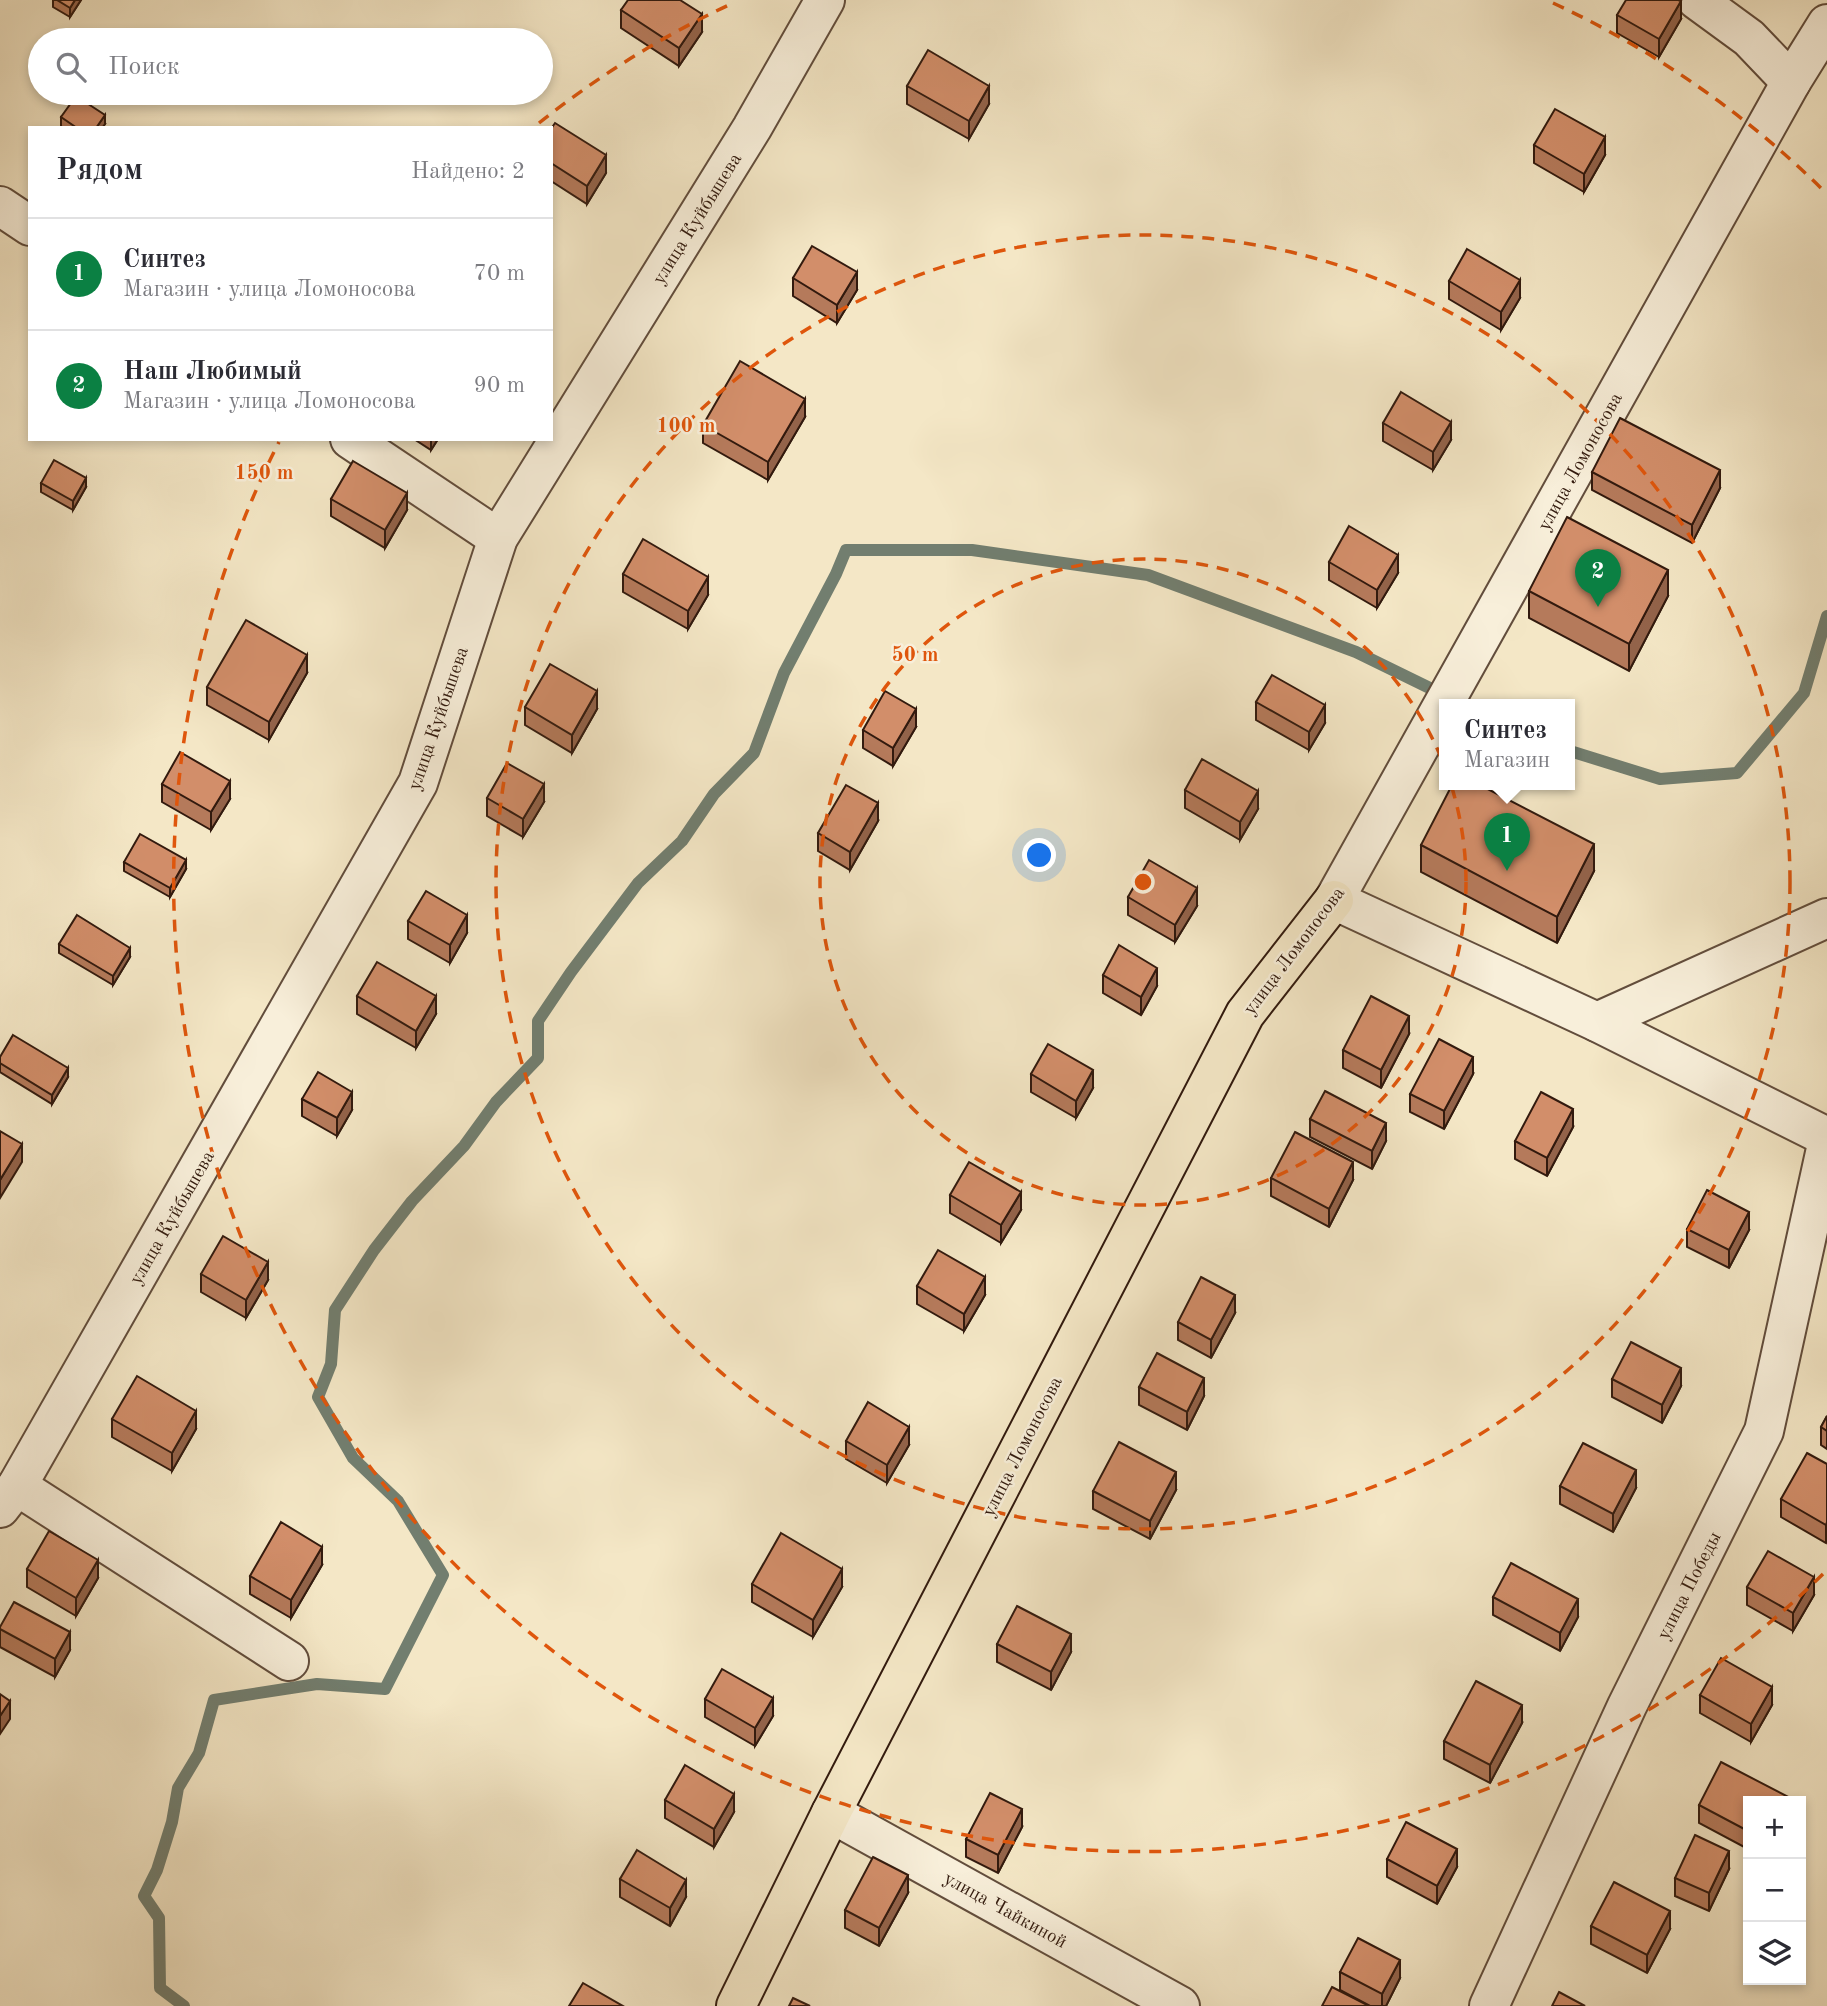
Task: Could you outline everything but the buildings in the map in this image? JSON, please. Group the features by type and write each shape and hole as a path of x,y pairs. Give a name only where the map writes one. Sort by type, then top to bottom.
{"main road":[{"name":"улица Ломоносова","path":"736,2006 831,1813 1245,1014 1334,900"}],"street":[{"name":"улица Куйбышева","path":"8,1497 418,783 498,538 752,128 825,0"},
{"path":"1697,0 1749,38 1791,82"},
{"name":"улица Ломоносова","path":"1446,699 1791,82 1827,24"},
{"path":"0,206 28,225"},
{"path":"353,441 498,538"},
{"name":"улица Ломоносова","path":"1334,900 1439,712"},
{"path":"1334,900 1597,1022 1827,1137"},
{"path":"1597,1022 1827,918"},
{"name":"улица Победы","path":"1489,2006 1627,1706 1764,1431 1827,1144"},
{"path":"8,1497 289,1661"},
{"name":"улица Чайкиной","path":"831,1813 1180,2006"}],"waterway":[{"path":"184,2006 160,1988 159,1918 144,1896 157,1870 172,1822 178,1788 199,1753 214,1700 317,1684 385,1689 443,1575 398,1501 353,1458 318,1397 331,1364 335,1310 374,1250 412,1201 464,1146 496,1102 538,1058 538,1021 571,972 638,883 682,841 714,794 754,753 784,673 846,550 972,550 1148,575 1356,652 1444,695"},
{"path":"1575,753 1660,779 1737,773 1804,693 1827,616"}],"place":[{"name":"Наш Любимый","path":"1598,607"},
{"name":"Синтез","path":"1507,871"}]}
